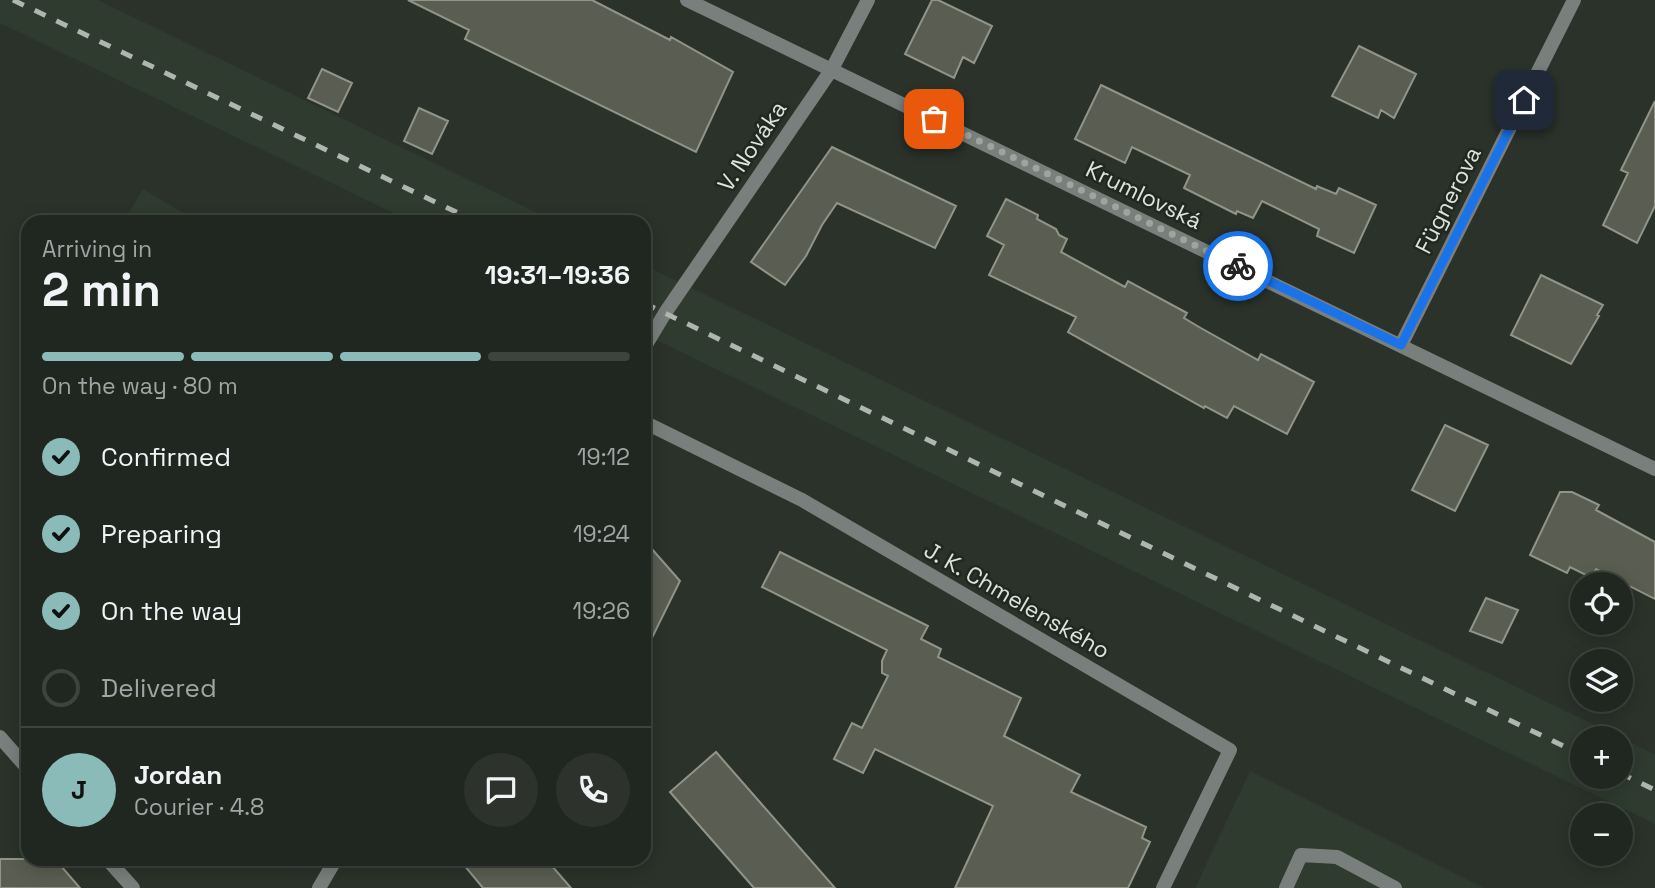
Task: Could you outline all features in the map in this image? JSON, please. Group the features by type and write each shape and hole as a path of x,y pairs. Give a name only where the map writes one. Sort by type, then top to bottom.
{"street":[{"name":"Krumlovská","path":"687,0 1655,469"},
{"name":"V. Nováka","path":"651,336 832,69 868,0"},
{"name":"Fügnerova","path":"1401,345 1574,0"},
{"name":"J. K. Chmelenského","path":"651,425 802,500 1230,750 1163,888"},
{"path":"0,737 21,761"},
{"path":"1286,888 1301,855 1337,857 1395,888"},
{"path":"113,866 133,888"},
{"path":"319,888 333,866"}],"shaded area":[{"path":"0,0 98,0 542,215 398,215 0,23"},
{"path":"143,189 187,215 127,215"},
{"path":"651,268 1597,726 1570,726 1570,783 651,337"},
{"path":"1633,743 1655,754 1655,824 1633,813 1633,803 1612,803 1583,789 1633,789"},
{"path":"1250,771 1484,888 1195,888"}],"building":[{"path":"408,0 592,0 670,40 671,37 733,72 696,152 465,39 469,30"},
{"path":"932,0 938,0 992,26 974,63 963,57 954,78 905,54"},
{"path":"1359,46 1416,74 1394,118 1381,110 1378,118 1332,96"},
{"path":"322,69 352,83 338,112 308,98"},
{"path":"1101,85 1316,189 1317,186 1336,194 1339,188 1376,205 1354,253 1317,236 1319,229 1262,201 1253,218 1237,211 1236,214 1184,188 1190,175 1132,147 1125,163 1075,139"},
{"path":"1655,101 1655,206 1637,243 1603,225 1628,173 1621,170"},
{"path":"419,108 448,121 432,154 404,141"},
{"path":"832,147 956,206 935,248 837,203 806,256 785,285 751,262"},
{"path":"1006,199 1038,215 1037,219 1056,229 1059,235 1067,239 1061,252 1125,287 1128,281 1187,313 1184,318 1258,360 1261,354 1314,382 1287,434 1234,406 1227,418 1205,406 1204,408 1068,332 1076,317 989,275 1004,245 987,236"},
{"path":"1541,275 1603,305 1571,364 1511,335"},
{"path":"1445,425 1488,445 1455,511 1412,490"},
{"path":"1560,492 1572,492 1599,505 1596,510 1655,542 1655,599 1633,588 1633,572 1602,572 1596,569 1595,572 1580,572 1570,567 1567,573 1530,555"},
{"path":"651,548 680,581 651,640"},
{"path":"780,552 928,626 921,639 941,649 938,657 1021,698 1004,736 1080,775 1071,792 1146,827 1142,838 1150,842 1128,888 955,888 993,806 875,749 863,773 834,759 852,723 862,728 888,676 882,673 882,661 887,650 762,587"},
{"path":"1486,598 1518,610 1502,643 1470,631"},
{"path":"716,752 835,888 754,888 670,792"},
{"path":"0,859 21,859 21,866 61,866 80,888 0,888"},
{"path":"465,866 552,866 571,888 483,888"}],"railway":[{"path":"13,0 462,215"},
{"path":"651,306 1570,749"},
{"path":"1633,779 1655,790"}],"way so far":[{"path":"934,119 1238,266"}],"route":[{"path":"1238,266 1401,345 1524,100"}]}
